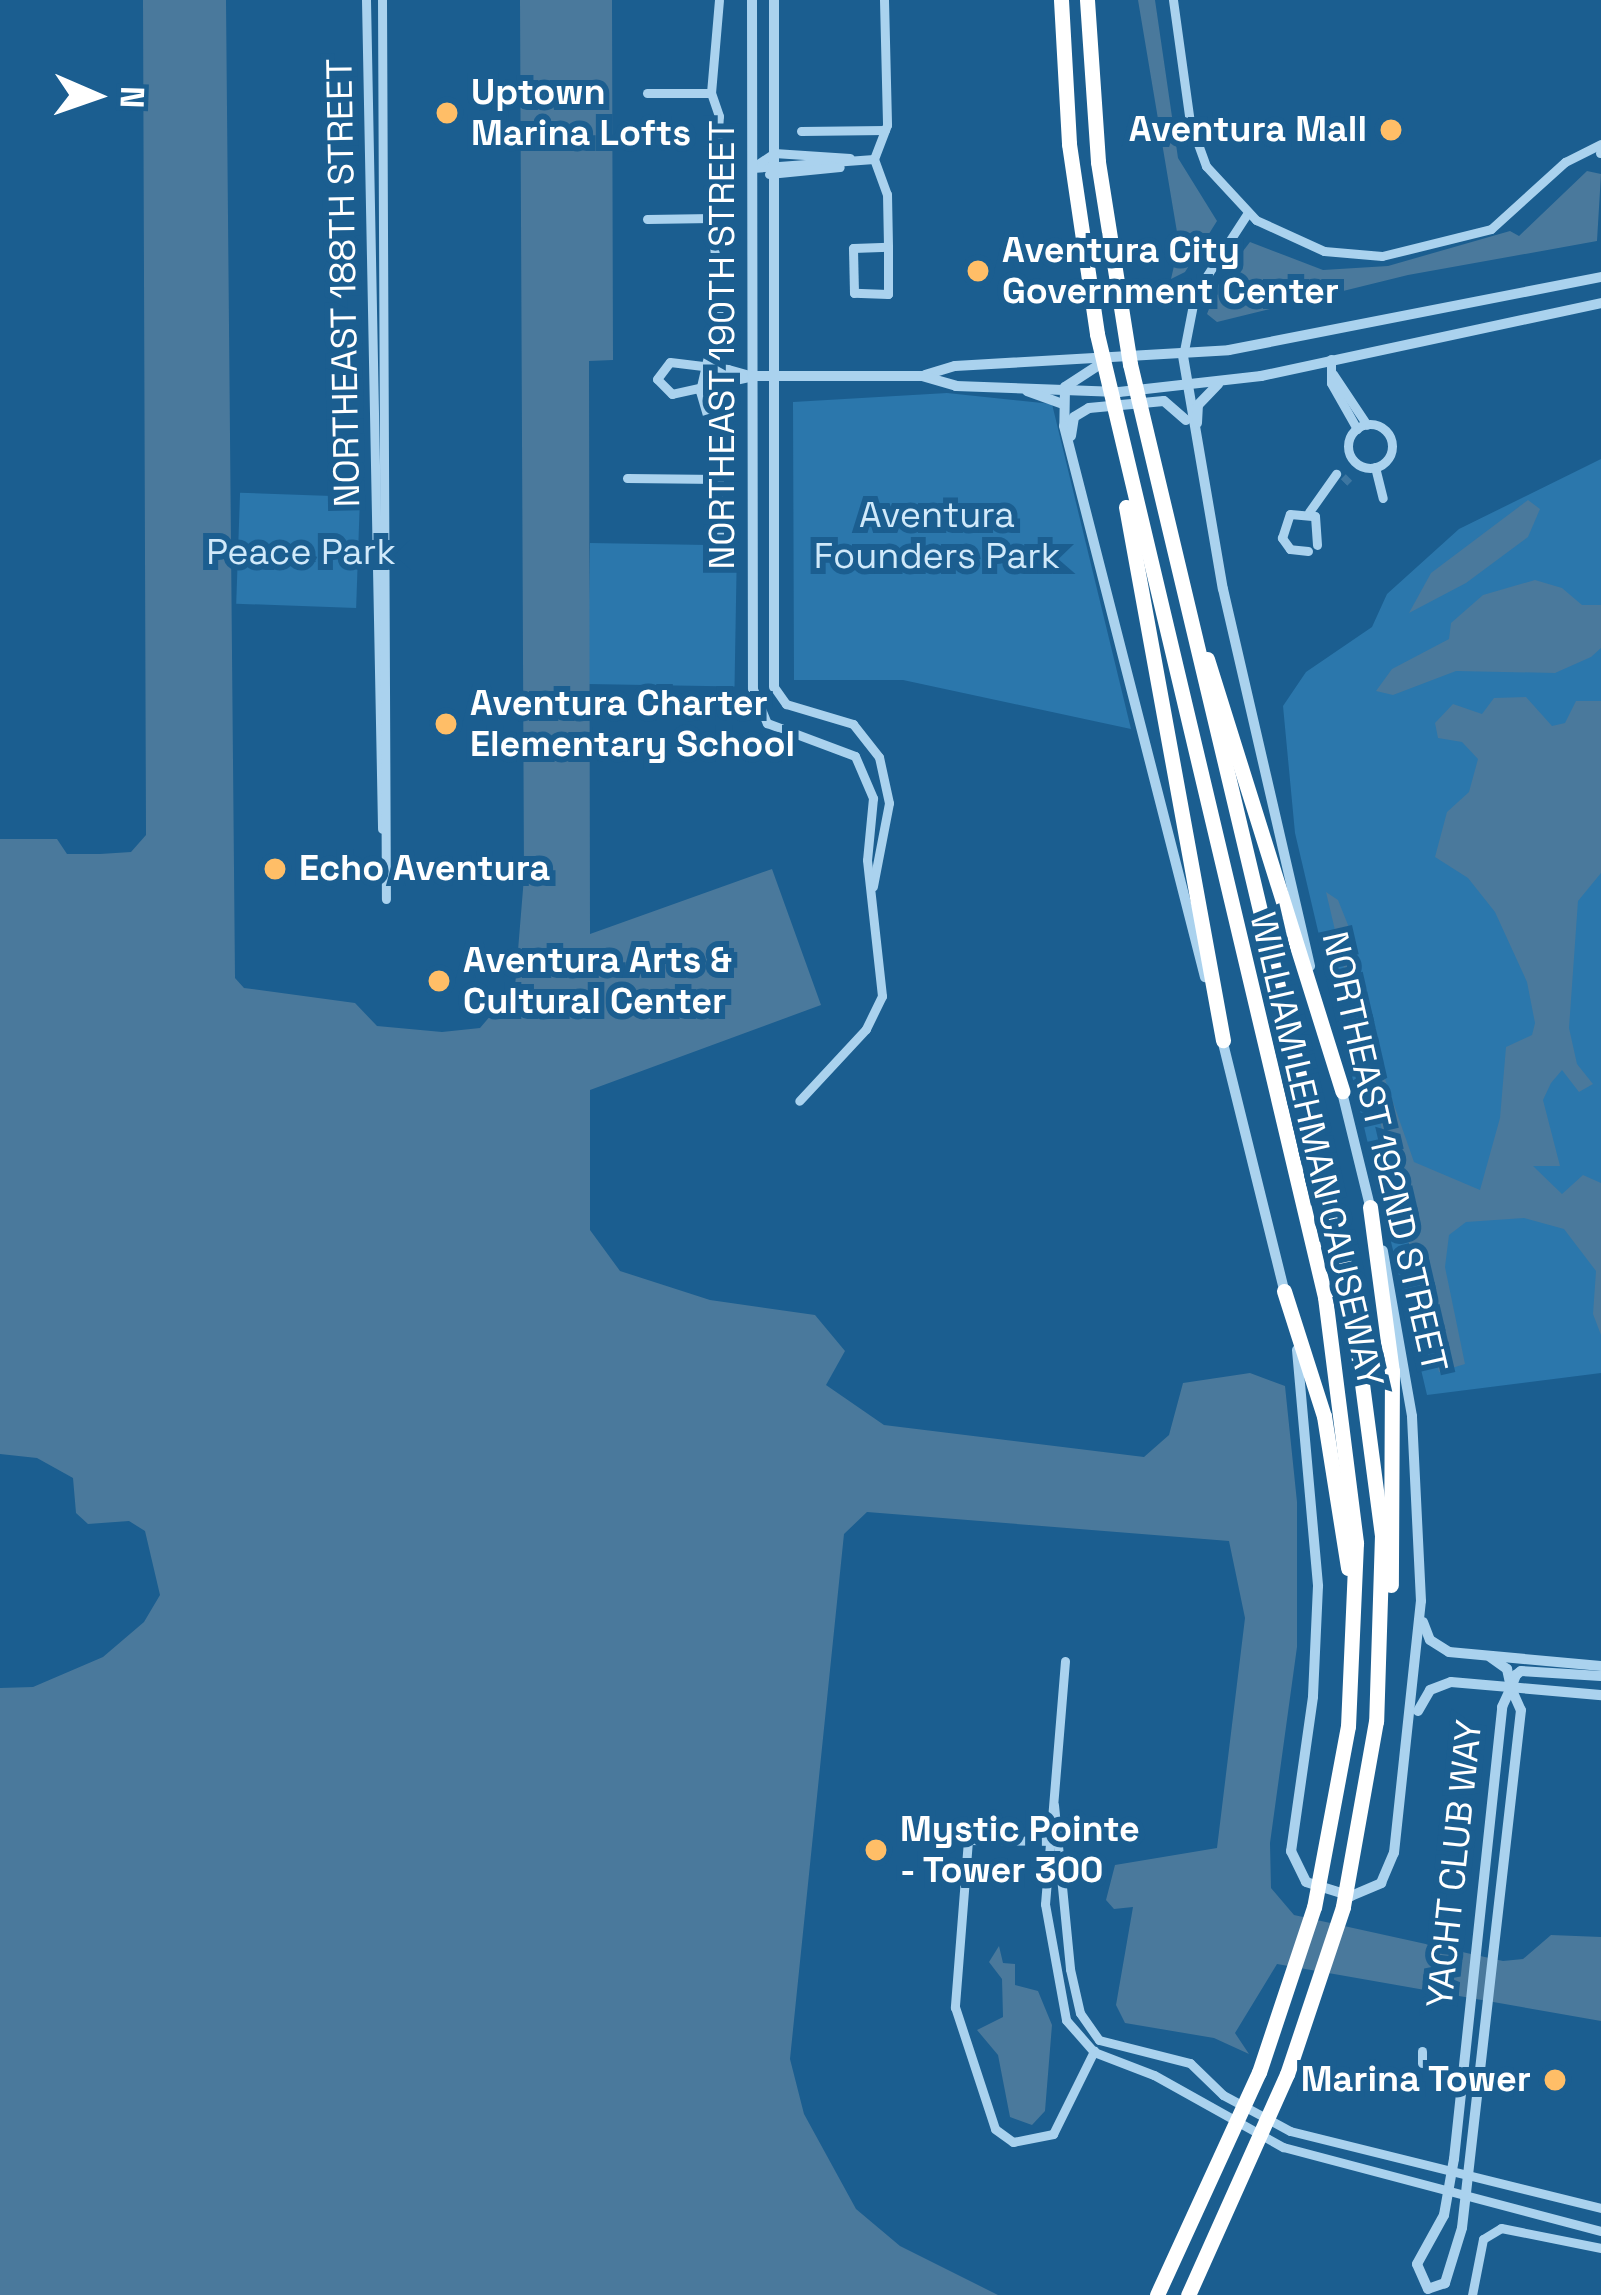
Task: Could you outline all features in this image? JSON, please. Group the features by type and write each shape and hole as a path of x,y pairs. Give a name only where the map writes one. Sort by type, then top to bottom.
{"highway":[{"name":"WILLIAM LEHMAN CAUSEWAY","path":"1060,0 1069,144 1097,334 1330,1325 1353,1488 1356,1625 1334,1818 1280,2018 1157,2295"},
{"name":"WILLIAM LEHMAN CAUSEWAY","path":"1088,0 1098,162 1143,430 1361,1340 1381,1507 1382,1648 1362,1823 1309,2018 1188,2295"},
{"path":"1124,462 1128,526 1160,662 1223,1040"},
{"path":"1184,602 1342,1091"},
{"path":"1370,1207 1392,1371 1396,1478 1382,1648"},
{"path":"1284,1291 1329,1436 1356,1625"}],"street":[{"name":"NORTHEAST 188TH STREET","path":"366,0 376,795 386,852"},
{"name":"NORTHEAST 188TH STREET","path":"382,0 386,899"},
{"path":"719,0 711,93 719,154 712,218 719,309 700,364 700,391 719,479 719,541"},
{"name":"NORTHEAST 190TH STREET","path":"752,0 753,689"},
{"name":"NORTHEAST 190TH STREET","path":"772,0 774,687"},
{"path":"884,0 885,130 874,159 887,194 888,247 888,294 854,293 853,248 888,247"},
{"path":"1173,0 1198,149 1247,214 1333,254 1389,255 1499,225 1575,157 1601,151"},
{"path":"647,93 711,93"},
{"path":"801,131 885,130"},
{"path":"752,168 774,153 874,159"},
{"path":"752,168 827,174 855,159"},
{"name":"NORTHEAST 192ND STREET","path":"1065,387 1062,404 1081,486 1284,1291 1317,1528 1313,1697 1292,1851 1311,1885 1351,1895 1385,1878 1413,1732 1421,1600 1408,1383 1239,665 1185,386 1183,356 1195,294 1247,214"},
{"path":"647,219 712,218"},
{"path":"922,376 955,366 1106,363 1183,356 1601,277"},
{"path":"1490,296 1495,321"},
{"path":"753,376 672,394 658,379 670,362 753,376 922,376 1111,393 1219,383 1495,321 1601,303"},
{"path":"1329,332 1333,374 1362,427"},
{"path":"1065,387 1106,363"},
{"path":"1198,450 1198,405 1219,383"},
{"path":"1000,386 1062,404"},
{"path":"1081,486 1070,429 1085,409 1171,403 1198,450"},
{"path":"1310,512 1322,527 1313,548 1290,548 1281,531 1290,514 1310,512 1340,477 1362,427"},
{"path":"1362,427 1384,430 1391,442 1375,467 1383,498"},
{"path":"1351,455 1361,466"},
{"path":"1340,477 1361,466 1375,467"},
{"path":"627,478 719,479"},
{"path":"753,557 775,562"},
{"path":"774,687 786,704 853,724 879,757 889,803 870,897"},
{"path":"753,689 767,723 841,746 867,773 874,811 870,897 883,981 879,1007 799,1101"},
{"path":"1421,1600 1436,1646 1490,1657 1601,1666"},
{"path":"1490,1657 1504,1664 1511,1688"},
{"path":"1065,1661 1054,1805 1046,1841 1054,1972 1066,2020 1094,2052 1154,2074 1283,2147 1370,2174 1601,2231"},
{"path":"1511,1688 1529,1670 1601,1676"},
{"path":"1413,1732 1423,1699 1440,1684 1601,1695"},
{"name":"YACHT CLUB WAY","path":"1511,1688 1521,1710 1469,2177 1451,2268 1445,2283 1428,2289 1417,2264 1452,2173 1502,1706 1511,1688"},
{"path":"1054,1805 1070,1969 1080,2013 1099,2041 1158,2061 1190,2062 1222,2095 1290,2131 1586,2209 1601,2208"},
{"path":"1061,1841 968,1840 960,2035 979,2062 995,2129 1013,2142 1053,2134 1099,2041"},
{"path":"1422,2050 1422,2063"},
{"path":"1154,2074 1158,2061"},
{"path":"1214,2108 1222,2095"},
{"path":"1283,2147 1290,2131"},
{"path":"1370,2174 1376,2155"},
{"path":"1583,2230 1586,2209"},
{"path":"1472,2295 1483,2239 1501,2228 1601,2248"}],"green space":[{"name":"Aventura Founders Park","path":"947,393 1052,404 1131,729 903,680 794,680 793,402"},
{"path":"1601,459 1601,1373 1427,1395 1295,833 1283,706 1306,672 1372,627 1387,594 1459,529"},
{"name":"Peace Park","path":"240,493 360,497 356,608 236,604"},
{"name":"Aventura Founders Park","path":"590,543 737,546 735,687 588,684"}],"shaded area":[{"path":"143,0 226,0 235,978 244,988 355,1003 377,1026 442,1032 480,1028 515,987 524,877 520,0 612,0 613,360 589,361 590,934 772,869 821,1005 590,1090 590,1230 620,1271 710,1300 815,1315 845,1351 826,1385 884,1425 1144,1457 1169,1435 1183,1383 1250,1373 1285,1386 1297,1502 1297,1647 1270,1843 1271,1888 1294,1915 1503,1961 1523,1959 1551,1935 1601,1937 1601,2021 1277,1964 1235,2033 1249,2054 1214,2038 1125,2023 1116,2005 1133,1907 1114,1909 1106,1900 1115,1865 1217,1848 1245,1618 1229,1541 867,1512 844,1534 790,2059 804,2114 856,2209 900,2246 998,2295 0,2295 0,1688 33,1687 103,1657 144,1622 160,1595 145,1531 129,1521 88,1524 76,1513 73,1478 37,1458 0,1454 0,839 57,839 67,854 100,854 131,852 146,835"},
{"path":"1138,0 1155,0 1178,158 1217,221 1185,272 1171,279 1179,244"},
{"path":"1587,171 1601,174 1597,241 1408,275 1217,322 1207,314 1220,281 1250,242 1323,270 1388,266 1510,231 1519,236"},
{"path":"1528,500 1540,509 1528,537 1466,583 1409,613 1431,573"},
{"path":"1535,580 1562,588 1582,605 1601,605 1601,648 1591,657 1555,673 1456,671 1393,695 1376,691 1392,669 1449,639 1451,623 1483,595"},
{"path":"1526,697 1552,726 1565,723 1576,701 1601,701 1601,873 1578,901 1569,1028 1577,1064 1593,1084 1579,1092 1562,1070 1551,1083 1543,1100 1560,1166 1533,1166 1562,1194 1583,1175 1601,1183 1601,1335 1593,1314 1596,1271 1564,1229 1524,1218 1466,1222 1449,1235 1445,1267 1465,1364 1439,1372 1326,892 1338,900 1350,930 1363,1016 1414,1162 1480,1190 1500,1118 1506,1047 1532,1035 1535,1023 1527,982 1495,912 1468,878 1435,857 1447,812 1469,792 1478,759 1462,742 1438,738 1435,723 1453,704 1482,714 1494,698"},
{"path":"999,1946 1003,1963 1015,1964 1015,1985 1038,1991 1052,2025 1045,2111 1032,2125 1010,2117 998,2055 977,2030 1003,2017 1002,1979 989,1962"}],"tunnel":[{"path":"1344,482 1349,477"}],"place":[{"name":"Uptown Marina Lofts","path":"447,113"},
{"name":"Aventura Mall","path":"1391,130"},
{"name":"Aventura City Government Center","path":"978,271"},
{"name":"Aventura Charter Elementary School","path":"446,724"},
{"name":"Echo Aventura","path":"275,869"},
{"name":"Aventura Arts & Cultural Center","path":"439,981"},
{"name":"Mystic Pointe - Tower 300","path":"876,1850"},
{"name":"Marina Tower","path":"1555,2080"}]}
